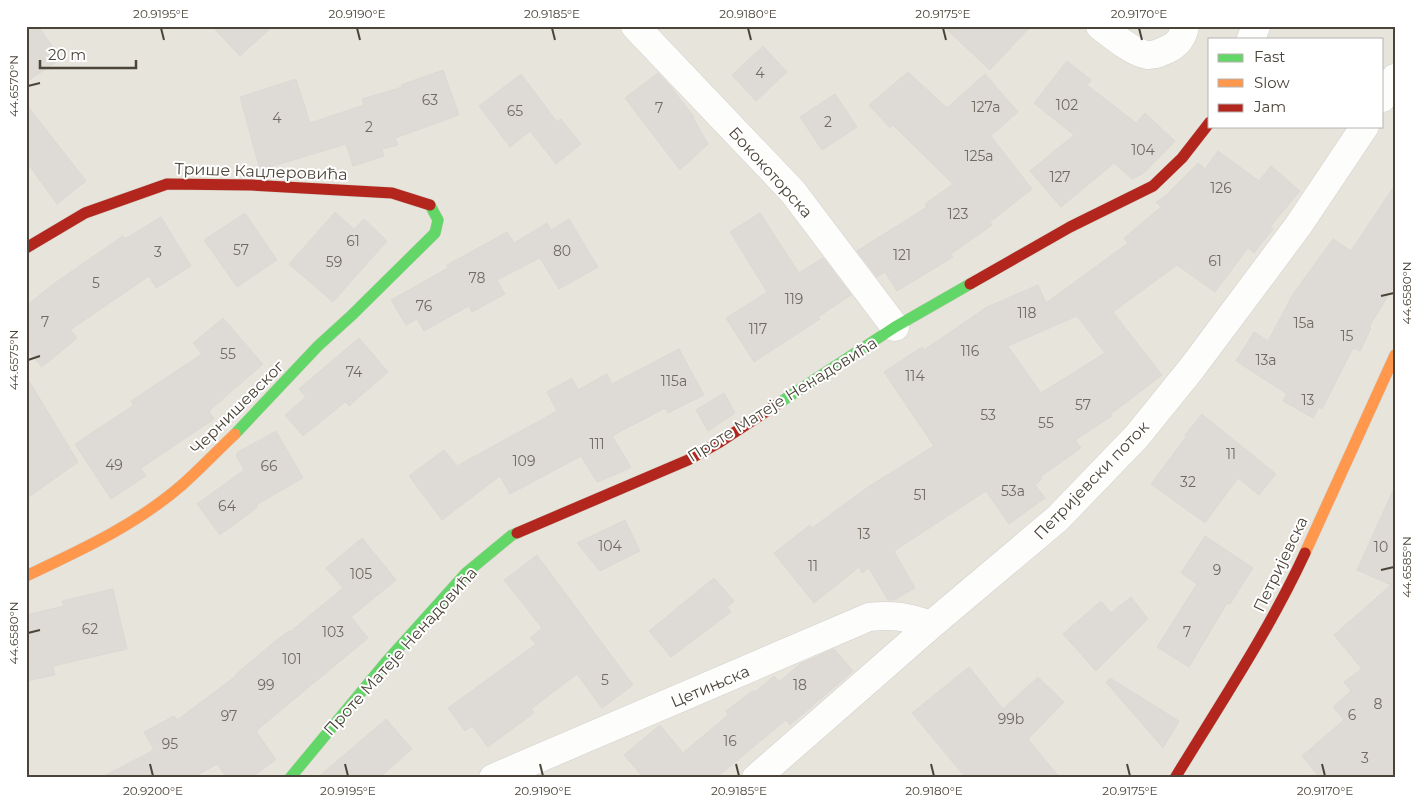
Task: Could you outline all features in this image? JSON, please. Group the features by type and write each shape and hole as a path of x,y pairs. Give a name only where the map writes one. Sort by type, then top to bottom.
{"street":[{"name":"Бококоторска","path":"635,26 793,192 895,327"},
{"path":"1100,26 1134,50 1148,55 1165,51 1177,44 1183,35 1185,26"},
{"path":"1251,38 1256,26"},
{"path":"1384,95 1395,78"},
{"name":"Проте Матеје Ненадовића","path":"290,778 386,662 466,573 512,535 688,460 720,442 895,327 1070,227 1153,186 1182,158 1208,125"},
{"name":"Петријевски поток","path":"756,778 931,625 1058,518 1136,436 1192,368 1298,226 1364,128"},
{"name":"Трише Кацлеровића","path":"26,248 85,213 167,184 251,185 392,193 431,205 438,220"},
{"name":"Чернишевског","path":"26,576 100,541 182,485 256,412 318,346 352,315 434,233 438,220"},
{"name":"Петријевска","path":"1175,778 1266,629 1290,586 1395,355"},
{"name":"Цетињска","path":"493,778 869,618 884,615 907,617 931,625"}],"shaded area":[{"path":"26,26 1395,26 1395,778 26,778"}],"building":[{"path":"26,26 38,26 61,59 26,82"},
{"path":"212,26 273,26 240,56"},
{"path":"943,26 1031,26 990,70"},
{"path":"763,46 787,72 756,101 732,75"},
{"path":"1067,61 1091,80 1087,85 1136,123 1145,113 1175,141 1144,173 1132,179 1114,163 1061,207 1030,171 1074,135 1034,103"},
{"path":"443,70 459,115 395,138 398,145 382,149 384,156 353,166 346,144 260,170 240,97 296,79 310,123 364,105 362,99 402,87 401,85"},
{"path":"908,72 947,108 985,74 1018,112 991,136 1032,189 990,222 992,225 951,254 953,257 897,291 885,272 877,277 857,251 927,207 925,204 953,184 893,125 890,128 869,105"},
{"path":"658,73 694,117 708,144 680,170 625,98"},
{"path":"521,74 557,122 561,119 581,144 556,164 530,131 510,147 479,106"},
{"path":"835,94 857,127 822,150 800,117"},
{"path":"26,104 86,181 57,204 26,161"},
{"path":"1218,151 1259,181 1271,166 1300,191 1270,227 1273,229 1254,253 1248,248 1215,292 1177,265 1113,312 1162,375 1111,414 1112,416 1075,440 1081,448 1040,477 1042,479 1035,485 1045,498 1009,524 986,491 894,551 915,588 894,600 888,600 869,568 862,573 859,567 814,603 774,553 810,525 812,528 868,487 934,446 884,372 922,347 924,350 987,307 1038,285 1046,303 1128,243 1124,238 1161,207 1156,202 1164,197 1198,163 1205,169","holes":["1077,316 1105,353 1041,393 1008,346"]},
{"path":"1395,185 1395,284 1369,327 1371,328 1360,351 1353,348 1322,409 1319,407 1313,418 1283,401 1287,394 1236,361 1254,332 1268,341 1293,294 1333,239 1351,251"},
{"path":"335,212 354,229 364,219 387,241 333,302 289,264"},
{"path":"245,213 277,260 237,287 204,240"},
{"path":"760,213 799,273 823,258 851,295 818,317 820,319 754,362 726,318 767,292 730,232"},
{"path":"161,217 191,266 156,288 149,276 70,330 77,338 42,367 26,348 26,306 56,282 123,236 125,239"},
{"path":"569,219 598,267 559,289 540,258 497,280 505,294 472,312 469,306 424,331 417,319 406,325 391,300 448,268 447,265 507,232 514,243 547,223 551,230"},
{"path":"223,318 263,364 209,411 214,419 141,468 146,476 111,499 75,444 134,405 131,401 202,354 193,343"},
{"path":"359,338 388,372 349,406 345,402 303,436 285,415 306,397 299,389"},
{"path":"679,349 704,395 668,413 665,408 612,436 631,467 626,470 597,482 581,456 510,494 500,476 442,520 409,476 444,450 457,466 557,411 547,392 572,378 578,390 607,374 612,384"},
{"path":"26,376 78,462 26,499"},
{"path":"724,393 735,413 708,431 696,410"},
{"path":"1202,414 1276,474 1259,495 1238,478 1205,523 1151,484"},
{"path":"276,431 303,478 256,505 258,507 220,535 197,504 244,470 236,455 238,452"},
{"path":"1395,486 1395,778 1320,778 1302,756 1344,720 1333,707 1351,691 1344,682 1362,669 1334,635 1391,585 1357,570"},
{"path":"625,520 640,551 600,571 577,543"},
{"path":"1205,536 1253,568 1230,604 1227,603 1189,667 1157,647 1197,584 1181,573"},
{"path":"362,538 396,580 351,617 368,638 256,731 276,760 250,778 227,778 217,764 192,778 100,778 154,750 144,732 174,716 177,720 236,676 274,642 290,632 343,588 326,568"},
{"path":"537,555 633,685 602,708 577,674 531,709 534,713 488,747 472,726 465,731 448,708 536,644 530,638 542,628 504,580"},
{"path":"714,578 734,601 727,607 731,612 671,657 649,631"},
{"path":"113,589 127,649 53,666 55,675 26,681 26,615 64,606 62,601"},
{"path":"1131,597 1148,619 1096,671 1063,634 1101,601 1111,613"},
{"path":"834,649 853,671 790,725 786,720 716,778 644,778 624,755 660,725 683,753 728,715 726,711 754,690 755,692 774,676 779,682 800,664"},
{"path":"969,667 1003,709 1038,677 1064,702 1028,739 1060,778 966,778 912,713"},
{"path":"1110,678 1179,721 1163,748 1106,682"},
{"path":"386,719 412,749 379,778 317,778"}],"traffic: fast":[{"path":"235,434 318,346 435,233 438,220 430,205"},
{"path":"779,403 895,327 970,284"},
{"path":"290,778 386,662 466,573 512,535 517,533"}],"traffic: slow":[{"path":"1305,553 1395,355"},
{"path":"26,576 127,525 182,485 235,434"}],"traffic: jam":[{"path":"970,284 1070,227 1153,186 1182,158 1208,125"},
{"path":"26,248 85,213 167,184 251,185 392,193 430,205"},
{"path":"517,533 688,460 720,442 779,403"},
{"path":"1175,778 1260,639 1305,553"}]}
